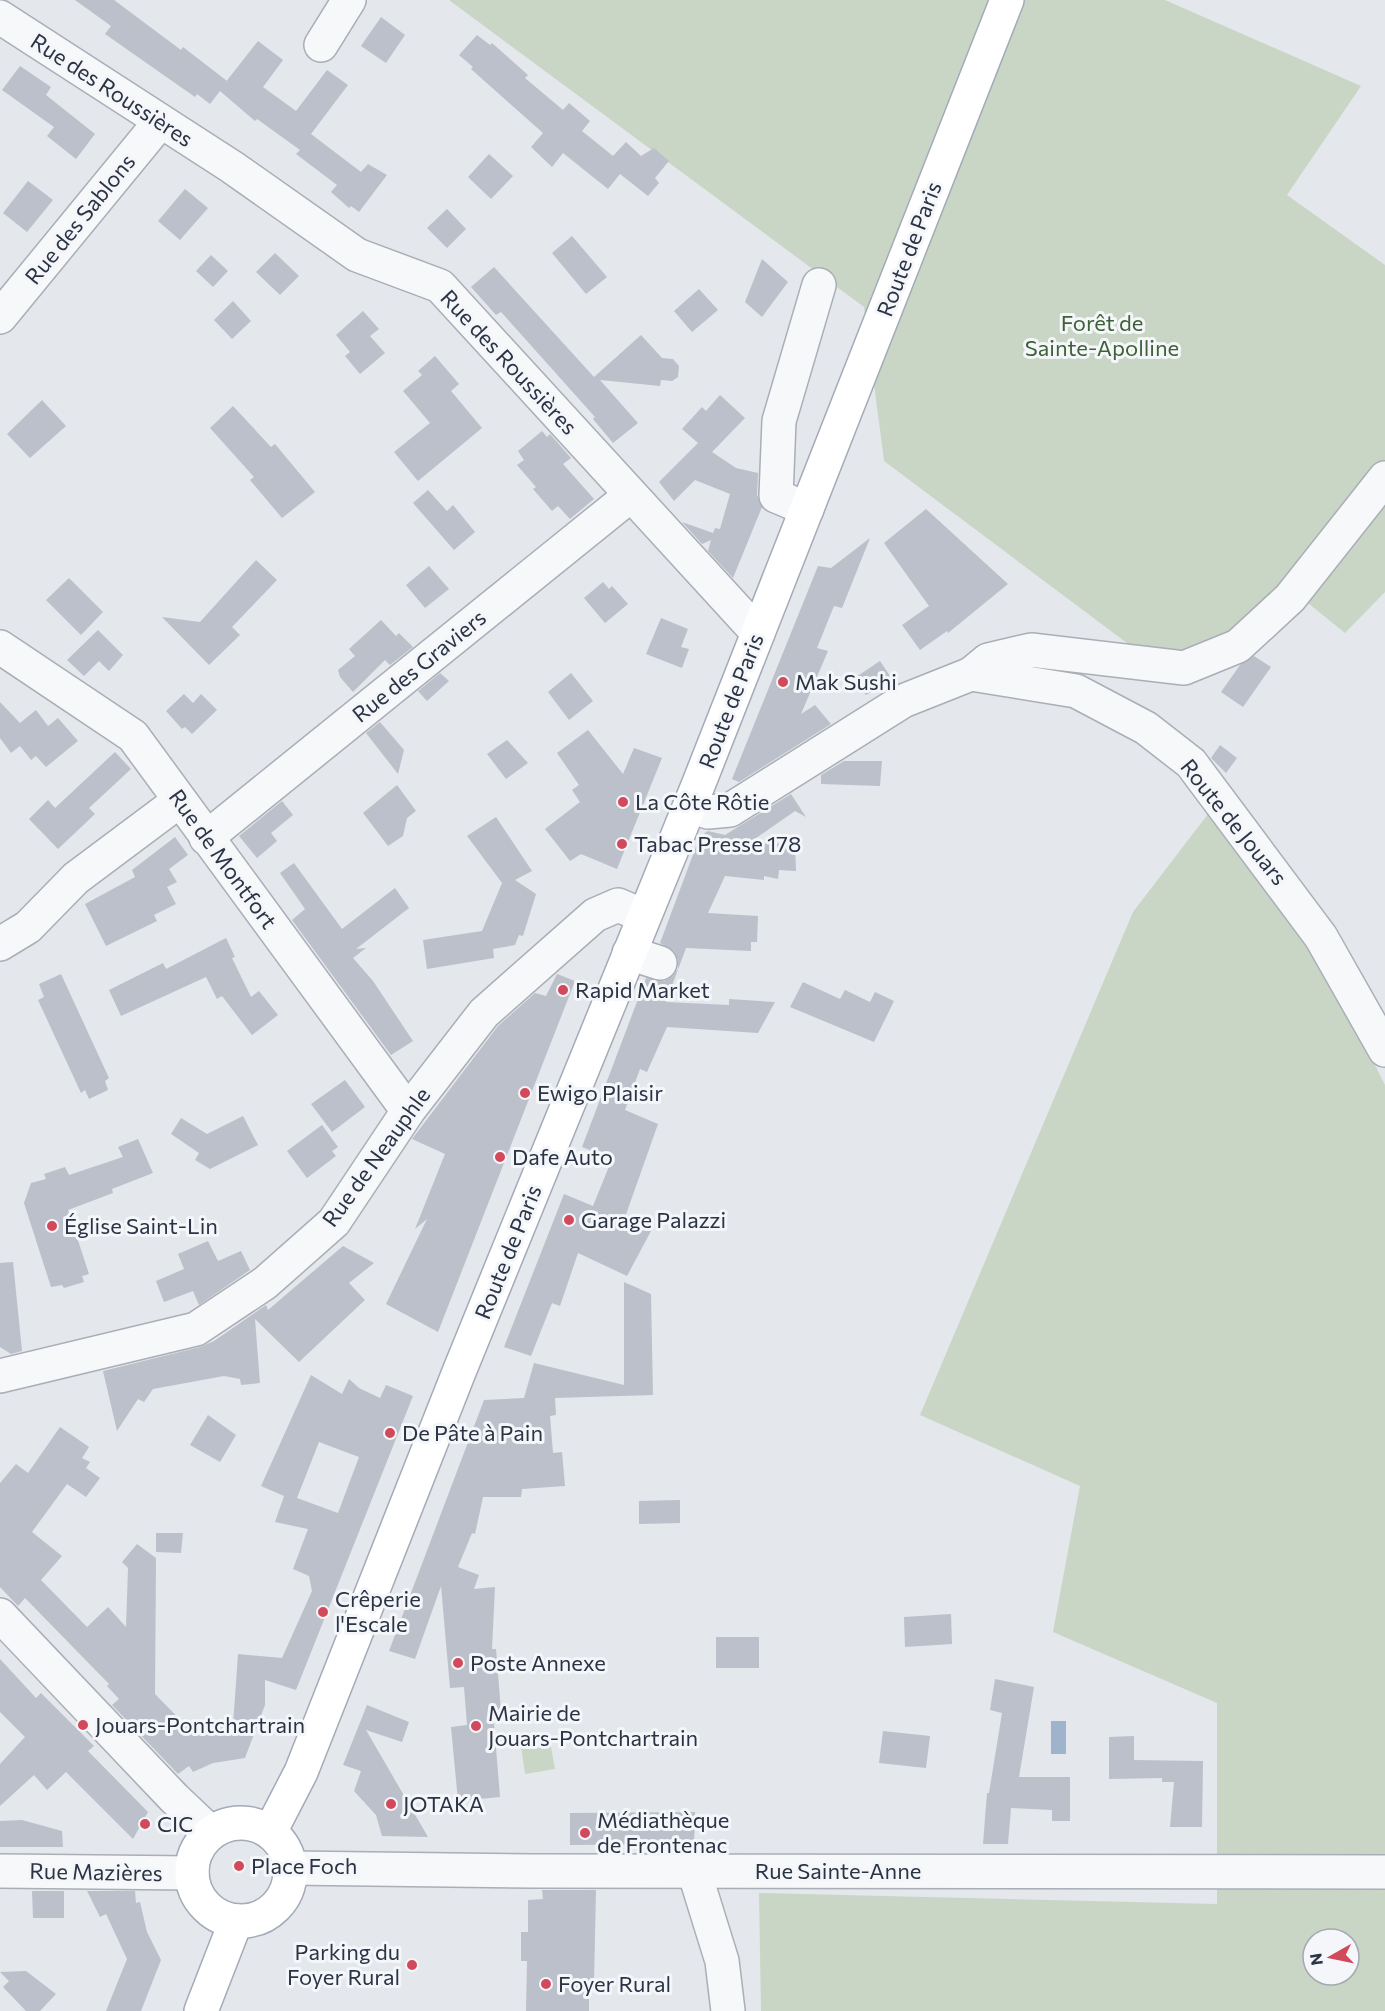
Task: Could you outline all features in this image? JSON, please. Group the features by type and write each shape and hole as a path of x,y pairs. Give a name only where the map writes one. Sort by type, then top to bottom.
{"main road":[{"name":"Route de Paris","path":"270,1832 301,1772 690,806 1006,0"},
{"path":"241,1823 256,1825 270,1832 280,1842 290,1868 289,1882 276,1907 264,1916 236,1921 222,1918 201,1900 194,1887 192,1873 194,1858 201,1844 211,1833 225,1826 241,1823"},
{"path":"201,2011 236,1921"}],"street":[{"path":"321,45 349,0"},
{"name":"Rue des Roussières","path":"0,17 232,167 357,255 440,286 758,633"},
{"name":"Rue des Sablons","path":"0,317 160,122"},
{"path":"807,509 776,496 776,460 779,422 819,285"},
{"path":"690,806 708,812 730,810 903,701 971,674 988,660 1031,650 1184,668 1238,646 1290,598 1385,478"},
{"name":"Rue des Graviers","path":"206,838 631,495"},
{"name":"Rue de Montfort","path":"0,647 133,736 408,1111"},
{"name":"Route de Jouars","path":"971,674 1076,691 1146,728 1191,763 1321,937 1355,992 1385,1050"},
{"path":"0,944 28,927 76,878 179,801"},
{"name":"Rue de Neauphle","path":"0,1376 196,1329 265,1283 334,1222 408,1111 484,1013 586,921 618,905 644,916"},
{"path":"629,953 660,963"},
{"path":"0,1615 211,1833"},
{"name":"Rue Sainte-Anne","path":"290,1868 1385,1872"},
{"name":"Rue Mazières","path":"0,1871 192,1873"},
{"path":"694,1871 722,1961 728,2011"}],"green space":[{"name":"Forêt de Sainte-Apolline","path":"449,0 1165,0 1361,86 1287,195 1385,265 1385,592 1345,633 1303,599 1209,654 1151,661 884,461 864,307"},
{"path":"1208,814 1318,951 1385,1085 1385,2011 761,2011 759,1893 1217,1904 1217,1703 1053,1632 1080,1486 920,1415 1133,912"},
{"path":"550,1741 555,1769 525,1774 521,1746"}],"water":[{"path":"1051,1721 1066,1721 1066,1754 1051,1754"}],"building":[{"path":"75,0 114,0 181,50 183,47 227,81 258,41 283,60 263,87 296,111 327,70 348,85 311,134 361,172 368,164 387,175 359,212 351,206 349,208 331,192 337,185 296,154 300,150 257,119 255,121 220,91 210,104 197,94 195,97 105,34 111,26"},
{"path":"381,17 405,35 386,63 361,46"},
{"path":"477,35 490,45 492,43 528,75 525,78 563,110 569,103 590,121 582,131 613,156 626,142 641,156 654,148 669,161 655,178 659,183 648,196 620,174 608,189 563,153 552,167 531,147 543,133 471,69 473,67 459,55"},
{"path":"20,66 51,87 46,95 95,134 76,159 47,136 54,127 2,90"},
{"path":"489,154 513,176 491,199 468,177"},
{"path":"28,181 53,200 27,232 3,213"},
{"path":"185,189 208,208 180,240 158,221"},
{"path":"447,209 466,229 447,248 427,228"},
{"path":"572,236 607,277 586,294 552,253"},
{"path":"275,253 299,276 280,295 256,272"},
{"path":"211,255 228,271 213,287 196,271"},
{"path":"762,259 788,282 762,317 745,302"},
{"path":"494,267 594,377 641,335 662,358 673,359 679,366 678,377 672,381 661,380 660,386 600,380 638,423 613,443 593,419 595,417 501,312 496,315 471,287"},
{"path":"699,289 718,310 692,332 674,311"},
{"path":"233,301 251,321 232,339 214,320"},
{"path":"363,311 379,329 370,336 385,353 360,374 345,356 350,352 336,335"},
{"path":"435,356 459,384 451,391 482,428 418,481 394,452 430,423 403,391 422,375 418,371"},
{"path":"720,395 745,418 712,452 736,468 758,473 757,495 762,507 733,578 708,551 711,540 702,544 682,522 713,533 715,528 720,529 730,494 695,480 674,501 659,482 698,443 682,429 702,407 706,411"},
{"path":"42,400 66,426 30,458 7,434"},
{"path":"233,406 271,447 275,444 315,492 282,518 250,480 254,477 210,428"},
{"path":"542,431 547,437 550,434 571,458 563,464 594,499 570,519 558,506 552,511 517,465 524,460 518,451"},
{"path":"428,490 447,511 453,505 475,532 454,550 413,503"},
{"path":"926,509 1008,584 948,633 947,631 920,650 902,625 929,606 884,543"},
{"path":"870,538 842,608 834,606 817,648 828,651 801,714 815,705 831,724 739,782 732,779 818,566 831,568"},
{"path":"256,560 277,580 232,627 240,635 209,665 162,617 200,622"},
{"path":"429,566 449,589 425,608 406,585"},
{"path":"69,578 103,612 81,635 46,600"},
{"path":"603,582 609,589 612,586 628,604 605,623 584,598"},
{"path":"661,618 688,629 681,647 689,649 682,668 646,654"},
{"path":"381,620 396,636 399,633 413,647 390,665 385,660 353,692 340,677 338,670 355,656 349,649"},
{"path":"98,630 123,655 109,671 99,661 84,676 67,660"},
{"path":"1254,656 1271,667 1243,707 1221,692 1240,665"},
{"path":"880,661 892,679 866,695 853,679"},
{"path":"440,673 449,681 427,701 418,691"},
{"path":"571,673 593,701 569,720 548,692"},
{"path":"184,694 193,703 201,694 217,710 192,734 185,727 182,729 166,711"},
{"path":"0,702 20,723 36,710 48,726 58,718 78,741 46,767 36,756 31,760 20,746 11,753 0,738"},
{"path":"380,722 404,750 398,774 366,733"},
{"path":"588,730 623,774 634,748 662,758 617,869 581,854 570,861 545,829 580,802 572,790 579,785 557,753"},
{"path":"507,740 528,763 506,779 487,754"},
{"path":"1220,745 1237,758 1226,773 1211,758"},
{"path":"115,752 131,769 89,808 95,814 58,849 29,819 48,800 55,808"},
{"path":"844,761 882,761 880,786 821,784 821,775"},
{"path":"397,785 416,811 407,818 403,836 388,846 363,813"},
{"path":"791,794 806,817 795,811 749,843 795,844 796,871 779,870 778,879 764,876 764,880 725,876 708,913 758,916 757,942 751,942 751,951 686,948 666,1002 729,1005 729,999 775,1002 758,1033 667,1027 647,1072 640,1069 625,1110 658,1124 624,1220 651,1231 627,1276 578,1253 560,1306 552,1303 531,1356 504,1347 564,1194 593,1206 612,1159 582,1147 646,978 664,981 673,976 678,969 678,960 674,951 660,943 700,836 708,831 725,835"},
{"path":"282,801 293,815 271,833 277,841 257,858 239,836"},
{"path":"496,817 532,871 515,880 536,894 523,936 519,935 515,945 493,949 494,958 427,969 423,940 482,931 502,883 467,836"},
{"path":"175,837 188,855 169,869 177,882 167,887 176,904 154,915 157,921 106,946 85,904 135,877 132,870"},
{"path":"294,863 342,929 395,888 409,908 356,949 366,948 353,958 373,981 413,1041 391,1055 292,920 305,909 280,873"},
{"path":"226,938 235,957 232,958 251,997 259,991 278,1015 252,1035 222,996 217,999 206,977 121,1016 109,990 163,963 166,969"},
{"path":"61,974 109,1078 105,1081 108,1090 89,1099 85,1090 81,1093 38,1000 44,997 39,984"},
{"path":"557,974 575,981 438,1332 386,1304 427,1219 415,1229 445,1154 412,1139 498,1026 535,993 546,996"},
{"path":"803,982 840,999 845,990 870,1002 875,992 894,1001 874,1042 790,1007"},
{"path":"345,1080 365,1107 332,1132 311,1104"},
{"path":"243,1116 258,1145 210,1169 195,1160 199,1153 171,1134 181,1118 207,1134"},
{"path":"322,1125 338,1147 332,1151 336,1156 307,1178 287,1151"},
{"path":"138,1139 153,1173 112,1189 113,1193 68,1210 89,1274 82,1276 84,1282 64,1288 62,1285 51,1287 24,1203 31,1183 46,1179 44,1174 65,1167 69,1175 123,1157 118,1147"},
{"path":"208,1241 218,1261 241,1251 250,1270 199,1305 193,1291 164,1302 156,1281 184,1269 178,1254"},
{"path":"343,1246 374,1263 349,1283 365,1300 299,1362 255,1319 260,1383 241,1385 240,1379 224,1376 153,1389 144,1402 138,1399 117,1431 103,1371 200,1347 214,1341 266,1305 268,1310"},
{"path":"13,1262 22,1351 11,1354 0,1347 0,1263"},
{"path":"624,1282 651,1294 653,1395 555,1398 556,1415 550,1416 553,1453 562,1452 565,1486 522,1489 521,1497 483,1497 475,1534 472,1533 458,1567 479,1575 474,1589 495,1587 492,1649 496,1649 501,1711 493,1711 500,1797 458,1801 451,1727 467,1725 464,1687 450,1688 441,1586 415,1659 389,1651 484,1400 524,1398 534,1363 624,1385"},
{"path":"311,1375 342,1394 349,1379 359,1388 380,1398 386,1385 413,1396 296,1690 265,1680 265,1705 245,1758 213,1763 193,1772 189,1766 178,1774 112,1705 119,1699 107,1686 109,1684 25,1598 18,1606 0,1587 0,1483 16,1464 28,1473 60,1427 89,1447 82,1458 90,1462 86,1468 100,1478 86,1497 67,1484 32,1532 62,1556 41,1580 87,1627 108,1607 126,1627 128,1568 122,1562 137,1544 156,1558 155,1694 194,1734 233,1725 238,1654 282,1658 312,1591 309,1576 293,1569 308,1529 275,1522 284,1496 261,1486","holes":["319,1442 359,1457 338,1513 297,1498"]},
{"path":"208,1415 236,1435 220,1462 190,1445"},
{"path":"680,1500 680,1523 639,1524 639,1501"},
{"path":"156,1533 183,1533 181,1553 156,1552"},
{"path":"951,1614 952,1644 905,1647 904,1617"},
{"path":"716,1637 759,1637 759,1668 716,1668"},
{"path":"0,1659 36,1698 41,1693 94,1746 88,1751 148,1812 133,1839 66,1772 47,1790 34,1775 0,1806 0,1764 25,1737 0,1712"},
{"path":"995,1679 1034,1687 1019,1777 1070,1777 1070,1821 1052,1821 1052,1810 1011,1808 1008,1844 983,1844 987,1793 989,1793 1002,1713 990,1710"},
{"path":"367,1705 409,1722 402,1742 366,1730 428,1837 382,1836 376,1815 354,1791 361,1771 343,1765"},
{"path":"883,1731 930,1736 926,1768 879,1763"},
{"path":"1134,1736 1134,1760 1203,1761 1202,1827 1170,1827 1174,1782 1162,1782 1162,1778 1109,1779 1109,1737"},
{"path":"695,1812 694,1844 570,1845 570,1813"},
{"path":"22,1820 62,1831 63,1847 0,1847 0,1821"},
{"path":"542,1890 596,1890 594,1981 589,1981 589,2011 526,2011 527,1961 521,1961 521,1932 528,1932 528,1900 543,1899"},
{"path":"32,1891 64,1891 64,1918 33,1918"},
{"path":"87,1891 135,1891 136,1903 140,1902 147,1932 161,1960 141,2011 106,2011 127,1959 106,1914 100,1917"},
{"path":"26,1971 56,1994 40,2011 26,2011 3,1987 9,1981 0,1972"}],"place":[{"name":"Mak Sushi","path":"783,682"},
{"name":"La Côte Rôtie","path":"623,802"},
{"name":"Tabac Presse 178","path":"622,844"},
{"name":"Rapid Market","path":"563,990"},
{"name":"Ewigo Plaisir","path":"525,1093"},
{"name":"Dafe Auto","path":"500,1157"},
{"name":"Garage Palazzi","path":"569,1220"},
{"name":"Église Saint-Lin","path":"52,1226"},
{"name":"De Pâte à Pain","path":"390,1433"},
{"name":"Crêperie l'Escale","path":"323,1612"},
{"name":"Poste Annexe","path":"458,1663"},
{"name":"Jouars-Pontchartrain","path":"83,1725"},
{"name":"Mairie de Jouars-Pontchartrain","path":"476,1726"},
{"name":"JOTAKA","path":"391,1804"},
{"name":"CIC","path":"145,1824"},
{"name":"Médiathèque de Frontenac","path":"585,1833"},
{"name":"Place Foch","path":"239,1866"},
{"name":"Parking du Foyer Rural","path":"412,1965"},
{"name":"Foyer Rural","path":"546,1984"}]}
